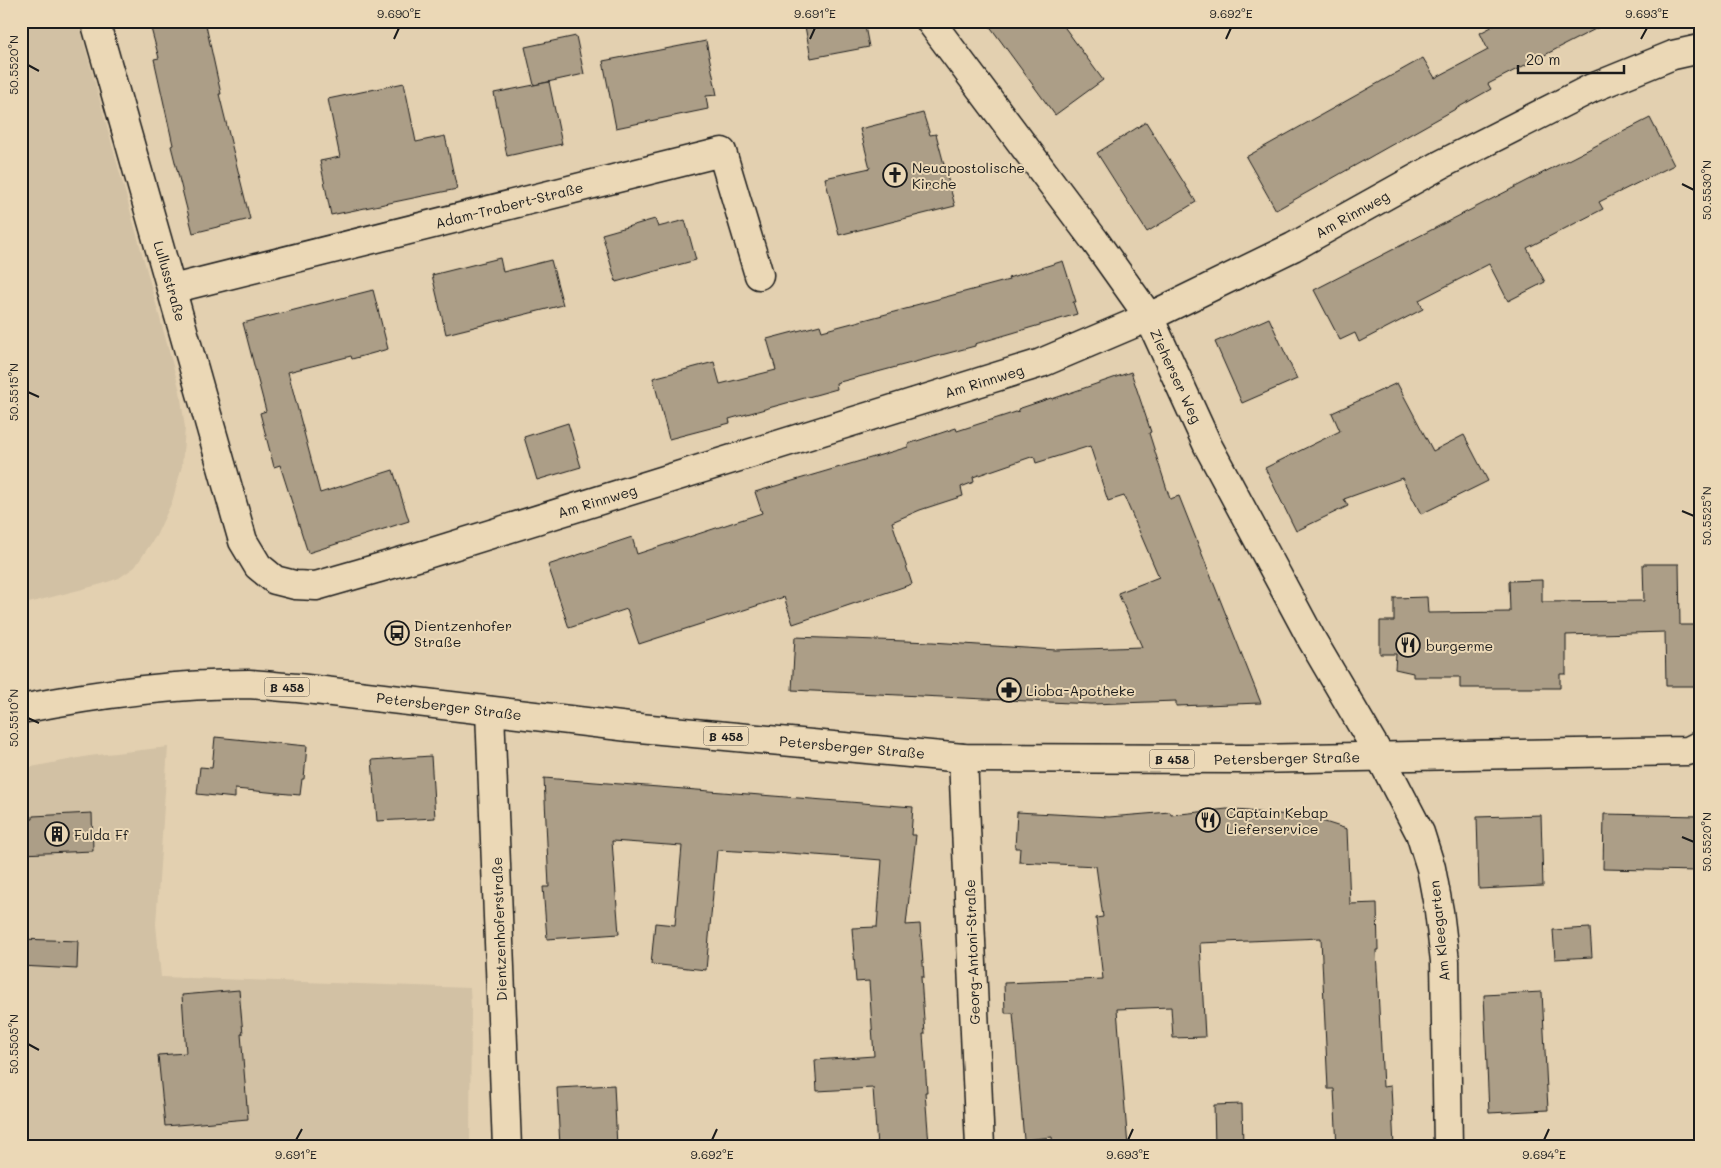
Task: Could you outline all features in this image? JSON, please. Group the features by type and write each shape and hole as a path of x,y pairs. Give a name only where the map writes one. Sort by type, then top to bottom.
{"street":[{"name":"Lullusstraße","path":"95,21 243,541"},
{"name":"Zieherser Weg","path":"930,21 1095,241 1148,317 1208,446 1312,640 1380,756"},
{"name":"Am Rinnweg","path":"243,541 258,566 275,580 295,585 316,586 417,557 1041,363 1148,317 1293,247 1442,164 1592,88 1674,55 1700,49"},
{"name":"Adam-Trabert-Straße","path":"172,289 722,152 759,275"},
{"name":"Petersberger Straße","path":"21,709 84,697 151,689 251,684 629,726 963,758 1247,759 1696,751"},
{"name":"Dientzenhoferstraße","path":"490,711 507,1147"},
{"name":"Am Kleegarten","path":"1380,756 1420,833 1432,868 1445,961 1448,1147"},
{"name":"Georg-Antoni-Straße","path":"963,758 980,1147"}],"shaded area":[{"path":"21,21 78,21 180,391 185,428 182,466 172,502 156,536 135,567 119,578 102,584 21,605"},
{"path":"168,747 156,924 161,977 470,988 470,1147 21,1147 21,769 89,756"}],"building":[{"path":"149,21 205,21 221,94 219,94 250,219 193,233 171,146 173,145 154,59 159,58"},
{"path":"804,21 864,21 869,47 811,58"},
{"path":"986,21 1060,21 1103,80 1055,115"},
{"path":"1503,21 1611,21 1488,84 1491,89 1276,210 1246,157 1423,58 1435,78 1488,50 1480,33"},
{"path":"576,36 584,74 534,85 525,47"},
{"path":"706,41 717,95 706,96 708,109 616,128 603,61"},
{"path":"549,82 562,144 507,156 494,93"},
{"path":"404,83 416,142 445,136 457,189 331,215 320,161 340,157 328,99"},
{"name":"Neuapostolische Kirche","path":"923,113 930,135 936,134 955,206 839,235 825,178 870,168 860,129"},
{"path":"1650,118 1674,165 1599,202 1603,209 1527,248 1545,282 1508,301 1489,264 1419,300 1423,309 1359,342 1355,333 1340,340 1314,290"},
{"path":"1146,122 1196,202 1147,232 1097,153"},
{"path":"655,219 658,227 685,220 696,260 616,282 602,234"},
{"path":"500,258 503,272 551,260 563,305 446,334 432,275"},
{"path":"1063,261 1076,302 1073,302 1077,314 975,344 975,346 836,383 837,389 729,419 730,423 669,439 653,378 714,362 720,384 776,370 767,339 820,325 822,331 1009,280 1008,278"},
{"path":"373,290 388,349 352,359 351,356 288,372 320,493 393,470 409,521 308,553 280,465 274,467 260,413 266,411 243,323"},
{"path":"1269,318 1297,379 1242,403 1215,342"},
{"path":"1131,372 1151,432 1149,433 1170,499 1179,496 1261,703 1176,706 1176,701 1092,704 792,690 795,637 932,642 1056,650 1142,647 1118,593 1159,577 1124,496 1108,501 1090,446 1036,463 1034,456 973,477 974,482 961,487 963,496 920,510 892,522 912,584 793,624 784,597 639,644 627,609 569,628 548,565 632,537 637,554 762,513 755,492 908,447 908,444 956,428 957,431 1019,411 1018,409"},
{"path":"1397,383 1433,451 1464,435 1488,481 1421,514 1402,478 1344,499 1348,506 1296,531 1265,468 1340,431 1332,413"},
{"path":"568,423 581,467 537,480 524,437"},
{"path":"1643,564 1679,564 1680,625 1700,625 1700,686 1666,686 1665,632 1566,635 1566,674 1560,674 1560,688 1460,688 1460,677 1413,677 1413,673 1395,669 1396,654 1380,654 1380,621 1394,621 1394,598 1427,597 1428,613 1510,612 1509,581 1542,580 1542,602 1644,601"},
{"path":"215,737 307,746 304,779 302,779 300,795 235,789 235,798 197,794 200,767 212,768"},
{"path":"431,756 435,818 377,821 372,760"},
{"path":"544,778 913,807 911,835 916,835 906,925 920,924 924,977 921,977 925,1034 923,1034 927,1092 925,1092 929,1144 877,1147 873,1088 817,1091 815,1060 874,1056 869,981 856,982 852,928 877,927 882,860 775,852 717,850 706,970 651,964 655,923 675,925 682,846 612,841 619,934 547,939 543,887 549,887"},
{"path":"1227,809 1309,817 1347,829 1350,904 1377,903 1378,950 1376,950 1383,1087 1391,1086 1394,1147 1337,1147 1334,1089 1328,1089 1321,938 1200,943 1205,1037 1173,1038 1171,1007 1117,1009 1128,1147 1053,1147 1052,1137 1024,1140 1013,1013 1005,1013 1004,983 1103,979 1096,918 1103,917 1096,866 1019,862 1020,848 1015,848 1017,812 1109,817 1170,812 1171,815"},
{"name":"Fulda Ff","path":"92,813 93,851 21,854 21,820 33,819 33,816"},
{"path":"1604,814 1699,816 1698,871 1603,869"},
{"path":"1541,815 1543,886 1479,889 1477,817"},
{"path":"1590,928 1592,957 1555,959 1553,930"},
{"path":"21,939 78,941 77,969 21,966"},
{"path":"239,990 248,1119 165,1126 158,1055 186,1053 182,995"},
{"path":"1542,992 1548,1110 1489,1113 1484,995"},
{"path":"614,1085 617,1147 560,1147 557,1088"},
{"path":"1242,1104 1243,1147 1215,1147 1214,1105"}],"place":[{"name":"Neuapostolische Kirche","path":"895,175"},
{"name":"Dientzenhofer Straße","path":"397,633"},
{"name":"burgerme","path":"1408,645"},
{"name":"Lioba-Apotheke","path":"1009,690"},
{"name":"Captain Kebap Lieferservice","path":"1208,820"},
{"name":"Fulda Ff","path":"57,834"}]}
